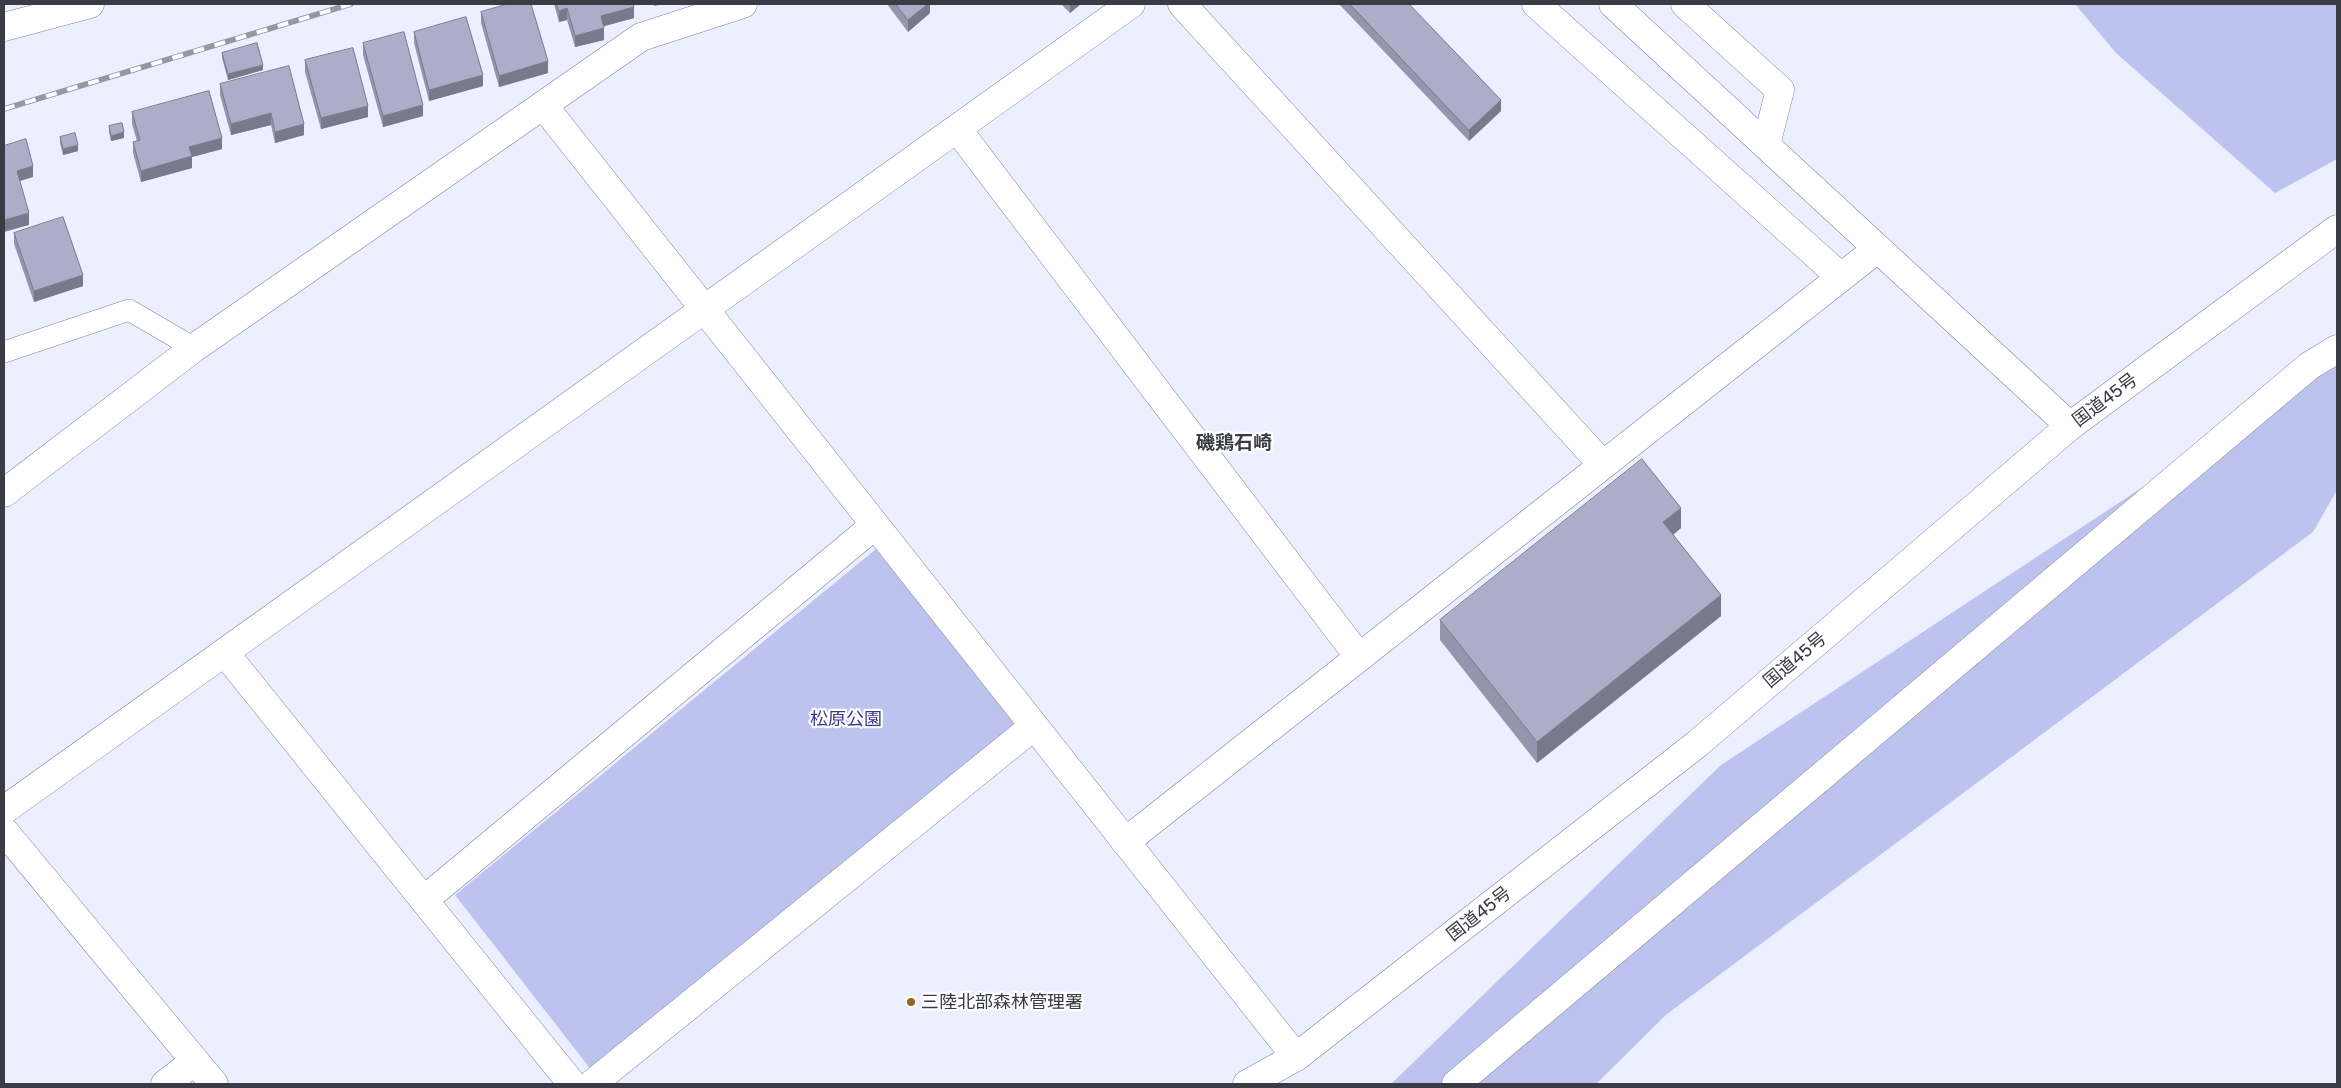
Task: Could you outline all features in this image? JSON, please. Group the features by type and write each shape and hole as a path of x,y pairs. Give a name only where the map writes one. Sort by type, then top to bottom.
{"main road":[{"path":"4,27 90,4"},
{"path":"4,493 194,348 641,38 743,4"},
{"path":"4,810 704,309 958,130 1131,4"},
{"path":"1182,4 1603,464"},
{"path":"1536,4 1841,277"},
{"path":"1613,4 2070,426"},
{"path":"1685,4 1780,90 1766,145"},
{"path":"543,105 1296,1057"},
{"path":"958,130 1359,657"},
{"name":"国道45号","path":"1248,1084 1296,1057 1697,744 2070,426 2337,229"},
{"path":"1126,842 1877,249"},
{"path":"1456,1084 2309,366 2337,349"},
{"path":"424,900 875,525"},
{"path":"225,653 572,1084"},
{"path":"592,1084 1034,726"},
{"path":"4,831 214,1084"},
{"path":"165,1084 195,1061"}],"lane":[{"path":"4,352 129,310 194,348"}],"green space":[{"path":"2075,4 2337,4 2337,159 2275,193 2116,53"},
{"path":"2337,359 2337,490 2313,532 1667,1014 1596,1084 1391,1084 1721,765"},
{"name":"松原公園","path":"876,549 1016,726 592,1071 455,895"}],"building":[{"path":"508,4 531,4 548,61 499,76 481,12"},
{"path":"557,4 633,4 634,7 601,16 604,28 575,36 567,8 559,11"},
{"path":"896,4 928,4 908,20"},
{"path":"1350,4 1409,4 1501,100 1469,130"},
{"path":"466,17 483,75 429,90 414,32"},
{"path":"404,32 423,105 383,116 363,43"},
{"path":"257,43 263,65 228,74 222,53"},
{"path":"353,48 368,106 321,118 305,60"},
{"path":"289,66 304,124 275,132 271,113 231,124 220,84"},
{"path":"209,91 222,138 189,147 192,156 141,171 133,142 140,140 132,112"},
{"path":"122,123 124,132 111,136 109,126"},
{"path":"75,133 78,145 63,149 60,137"},
{"path":"26,139 33,166 17,171 29,213 4,220 4,146"},
{"path":"63,217 83,275 34,291 14,233"},
{"path":"1642,459 1681,508 1663,522 1721,595 1537,742 1440,620"}],"railway":[{"path":"4,109 351,4"}],"place":[{"name":"三陸北部森林管理署","path":"911,1002"}],"district":[{"name":"磯鶏石崎","path":"1234,443"}]}
